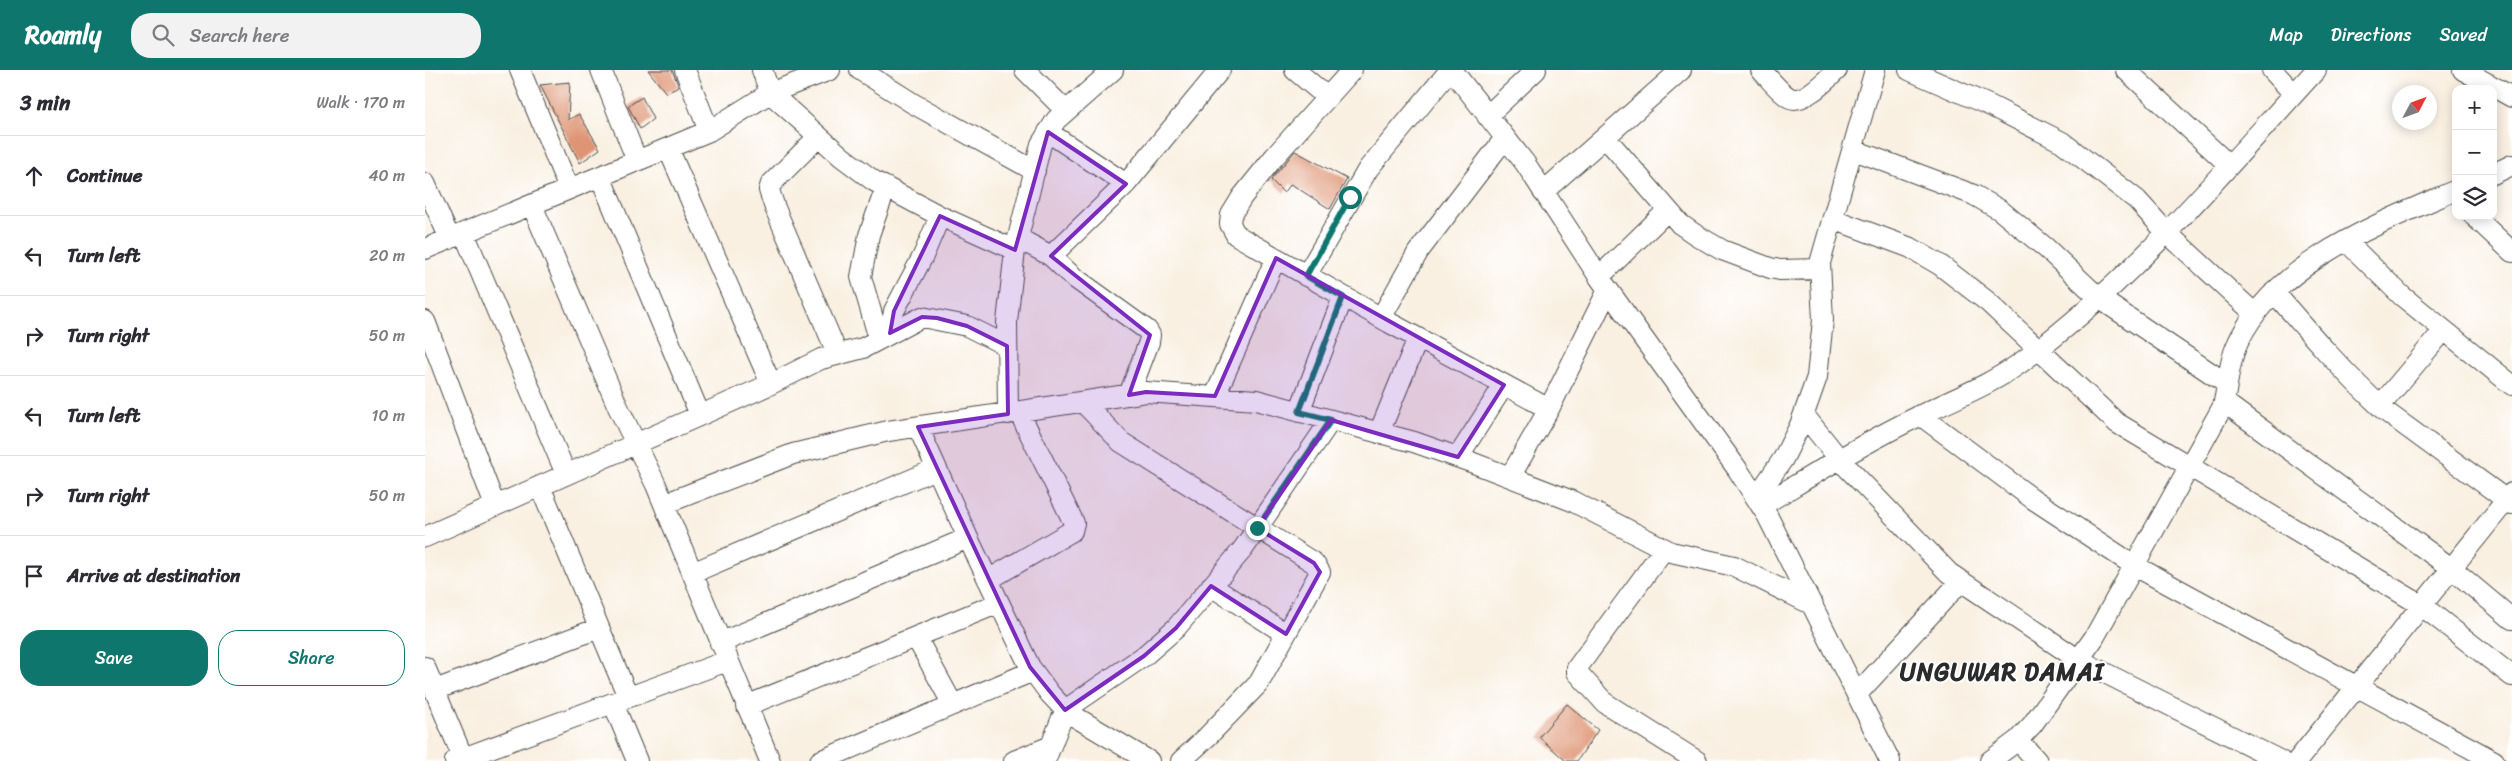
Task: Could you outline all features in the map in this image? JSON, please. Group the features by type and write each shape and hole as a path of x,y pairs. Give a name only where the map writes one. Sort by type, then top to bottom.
{"street":[{"path":"520,70 569,189"},
{"path":"601,70 637,161"},
{"path":"685,70 709,131"},
{"path":"762,70 770,93 842,157 886,187 940,216 1051,256 1072,276 1142,326 1150,335 1129,394"},
{"path":"425,249 709,131 770,93 830,70"},
{"path":"860,70 914,104 1035,170"},
{"path":"1025,70 1066,111"},
{"path":"988,580 1072,531 1074,528 1074,523 1013,413 1007,346 1007,322 1016,244 1041,144 1048,132 1066,111 1113,70"},
{"path":"1051,256 1126,184 1220,70"},
{"path":"1295,70 1327,97"},
{"path":"1352,70 1275,156 1242,197 1231,215 1230,224 1236,235 1343,297 1549,409"},
{"path":"1306,276 1368,169 1451,70 1505,138 1604,283 1759,502 1813,605 1890,761"},
{"path":"1487,116 1536,70"},
{"path":"1543,192 1681,70"},
{"path":"1761,70 1791,98 1799,98 1811,93 1837,70"},
{"path":"1759,502 1804,415 1817,377 1823,320 1820,269 1875,70"},
{"path":"1909,70 1991,106 2062,142 2137,200 2166,232 2255,314"},
{"path":"2126,70 2229,165"},
{"path":"2272,70 2294,94"},
{"path":"1759,502 1919,416 1963,397 2017,365 2037,350 2144,258 2316,70"},
{"path":"2463,70 2512,97"},
{"path":"1048,132 1126,184"},
{"path":"818,136 771,184 769,190 837,353"},
{"path":"1605,137 1680,224 1722,250 1780,270 1820,269"},
{"path":"1381,318 1418,252 1505,138"},
{"path":"668,148 771,384"},
{"path":"1853,150 1974,195 2001,210 2047,248 2099,298 2226,393 2451,568 2512,619"},
{"path":"2497,172 2512,165"},
{"path":"600,176 700,416"},
{"path":"425,183 457,236 566,474"},
{"path":"885,336 861,278 869,235 886,187"},
{"path":"1990,761 2018,740 2032,725 2094,638 2189,468 2226,393 2235,347 2255,314 2299,270 2346,242 2452,195"},
{"path":"531,205 618,407 664,504 723,652 770,761"},
{"path":"1510,477 1549,409 1604,283 1668,210"},
{"path":"885,336 894,311 923,256 940,216"},
{"path":"1833,219 1911,248 1940,265 1988,302 2117,423 2189,468 2275,516 2421,605 2512,676"},
{"path":"2478,220 2512,252"},
{"path":"2346,242 2402,296 2512,386"},
{"path":"1215,396 1276,258"},
{"path":"2275,292 2322,349 2380,406 2510,499 2451,568 2297,761"},
{"path":"1299,412 1343,297"},
{"path":"425,537 700,416 837,353 863,348 922,317 937,318 967,326 1007,346"},
{"path":"425,321 495,506"},
{"path":"2380,406 2444,330"},
{"path":"1379,432 1418,338"},
{"path":"1458,457 1504,384"},
{"path":"664,504 793,454 828,444 918,427 1129,394 1146,392 1215,396 1256,400 1379,432 1458,457 1572,501 1664,549 1734,566 1813,605"},
{"path":"1083,402 1121,442 1314,563 1320,572 1259,682 1246,698 1181,761"},
{"path":"1804,415 1840,460 1925,550 1961,581 2079,660 2281,761"},
{"path":"1919,416 2033,499 2135,566 2494,761"},
{"path":"1014,761 1048,754 1065,710 1144,656 1176,628 1257,528 1331,420"},
{"path":"918,427 968,538 1033,671 1065,710 1149,761"},
{"path":"692,572 936,469"},
{"path":"540,486 599,628 637,761"},
{"path":"425,667 469,758 621,700 968,538"},
{"path":"1664,549 1608,623 1577,668 1577,672 1605,703 1697,761"},
{"path":"1857,693 1961,581"},
{"path":"1211,586 1286,634"},
{"path":"746,706 999,603"},
{"path":"435,690 599,628"},
{"path":"916,637 953,705"},
{"path":"820,761 1033,671"},
{"path":"2018,740 2037,761"}],"highlighted area":[{"path":"1048,132 1126,184 1051,256 1150,335 1129,395 1146,392 1215,396 1276,258 1504,385 1458,457 1331,420 1257,528 1314,563 1320,572 1286,634 1211,586 1176,628 1144,656 1065,710 1030,667 918,427 1008,414 1007,346 967,326 937,318 922,317 890,333 894,311 940,216 1015,250"}],"building":[{"path":"648,70 672,70 679,87 666,93"},
{"path":"570,82 568,120 579,114 600,149 580,163 540,85"},
{"path":"642,97 653,119 640,129 628,106"},
{"path":"1295,151 1347,179 1330,209 1291,184 1284,193 1271,180"},
{"path":"1567,704 1598,730 1577,761 1566,761 1539,737"}],"district":[{"name":"UNGUWAR DAMAI","path":"2002,672"}],"route":[{"path":"1257,528 1331,420 1299,412 1343,297 1306,276 1350,197"}]}
